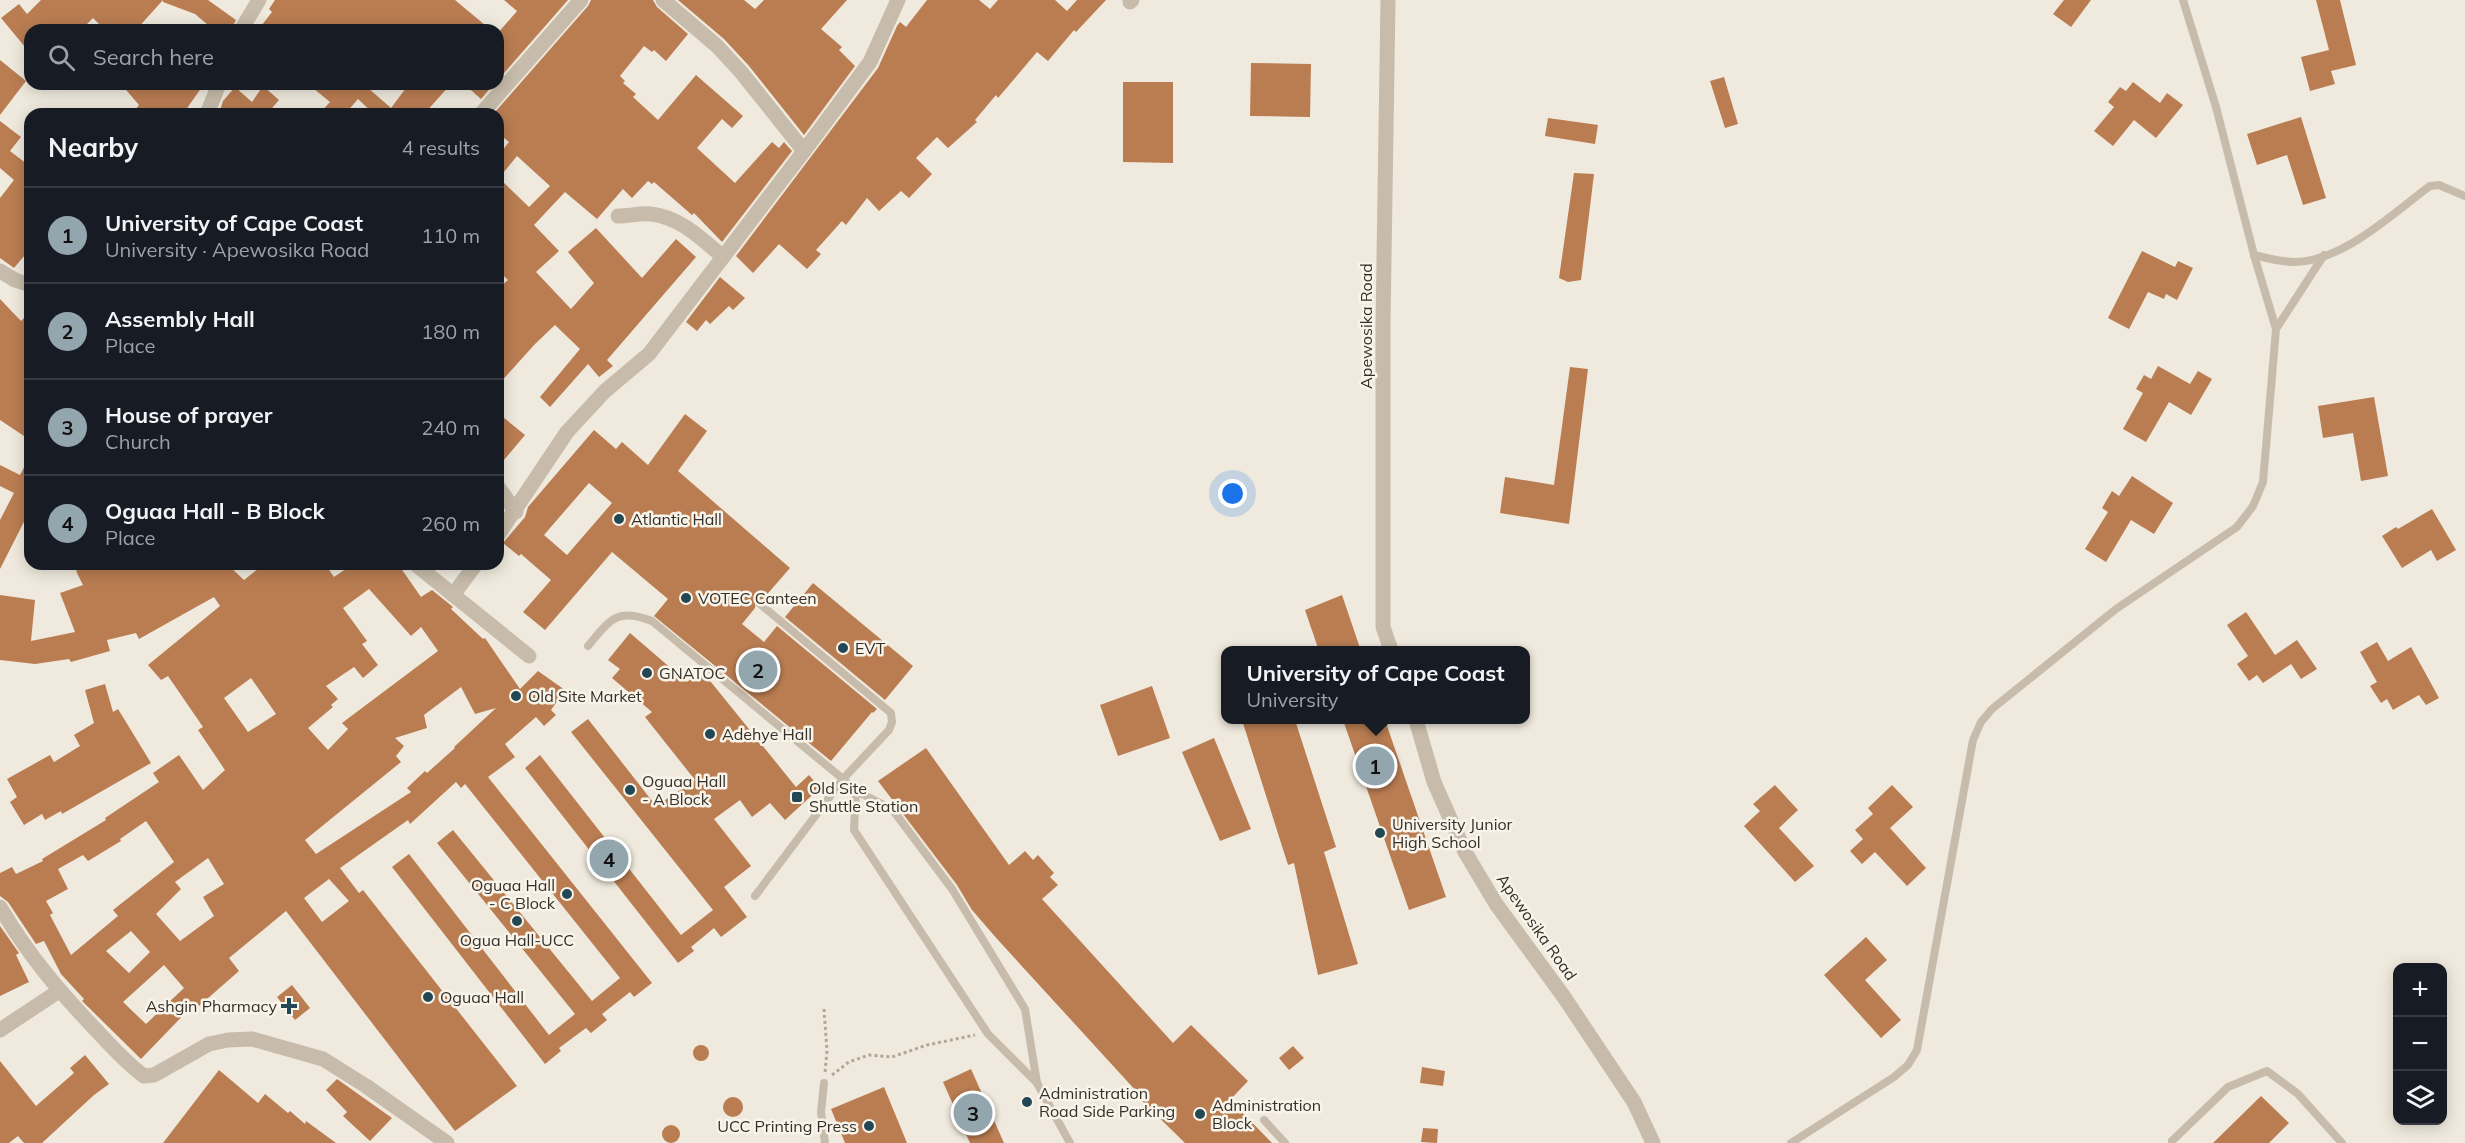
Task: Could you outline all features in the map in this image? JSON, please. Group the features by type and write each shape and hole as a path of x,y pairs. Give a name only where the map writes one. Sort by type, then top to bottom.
{"street":[{"path":"504,88 581,0"},
{"path":"663,0 717,46 741,72 804,151"},
{"path":"504,527 567,432 605,391 649,354 804,151 870,62 898,0"},
{"name":"Apewosika Road","path":"1388,0 1383,324 1383,627 1389,646"},
{"path":"244,24 255,2"},
{"path":"209,108 217,90"},
{"path":"486,108 502,90"},
{"path":"618,216 651,214 675,221 697,234 723,257"},
{"path":"0,271 24,283"},
{"path":"504,495 516,512"},
{"path":"423,570 529,656"},
{"path":"453,594 471,570"},
{"name":"Apewosika Road","path":"1417,724 1434,782 1465,852 1496,904 1634,1102 1653,1143"},
{"path":"0,907 21,943 59,992 144,1077 154,1075 209,1044 252,1039 323,1059 447,1143"},
{"path":"0,1030 59,992"}],"lane":[{"path":"1791,1143 1894,1077 1908,1065 1917,1050 1973,740 1981,722 1992,709 2116,609 2237,527 2253,506 2263,482 2276,329 2254,255 2216,107 2183,0"},
{"path":"2254,255 2294,262 2310,260 2364,237 2430,186 2439,185 2465,196"},
{"path":"2276,329 2324,254"},
{"path":"755,896 843,779 889,730 892,722 891,713 760,604"},
{"path":"588,646 612,619 626,614 635,614 652,621 856,791 892,808 958,899 1025,1009 1037,1083"},
{"path":"856,791 854,830 986,1030 1037,1083 1070,1143"},
{"path":"2172,1141 2228,1087 2267,1071 2298,1094 2342,1143"},
{"path":"824,1083 821,1112 825,1143"},
{"path":"1264,1120 1285,1143"}],"path":[{"path":"824,1009 827,1051 824,1083"},
{"path":"824,1083 849,1062 869,1055 892,1057 927,1045 986,1030"}],"building":[{"path":"41,0 163,0 141,24 99,24 93,18 87,24 24,24 24,46 1,18 19,4 27,14"},
{"path":"163,0 208,0 236,20 234,24 207,24 195,14 163,2"},
{"path":"275,0 455,0 484,24 263,24 272,12 269,9"},
{"path":"504,0 568,0 504,73 504,26 517,11"},
{"path":"591,0 653,0 657,7 688,34 666,61 654,50 652,52 644,46 620,76 625,81 623,83 636,94 633,97 658,120 696,75 743,116 732,128 722,119 697,148 735,183 772,142 779,148 784,142 792,151 722,242 694,213 692,215 654,182 652,184 648,181 632,198 623,189 597,219 565,192 534,225 559,251 536,272 571,309 594,283 568,252 596,228 642,278 676,239 696,257 607,360 613,366 599,377 588,364 550,407 540,397 580,349 555,325 504,378 504,284 508,280 504,276 504,183 529,207 550,186 517,156 504,172 504,148 509,142 504,138 504,108 499,108"},
{"path":"678,0 744,0 755,9 764,0 847,0 821,29 842,47 839,50 855,66 804,135 749,66 724,39"},
{"path":"927,0 979,0 990,9 998,0 1055,0 1067,11 1077,0 1106,0 1076,32 1074,30 1048,61 1037,52 998,98 996,95 975,120 977,122 948,148 937,137 916,158 932,174 909,198 901,191 879,211 867,198 846,225 842,221 816,250 821,254 807,269 779,244 753,273 736,256 878,68 897,26 900,22 906,27"},
{"path":"2064,0 2091,0 2071,27 2053,14"},
{"path":"2316,0 2340,0 2356,65 2331,71 2335,84 2310,91 2301,57 2329,50"},
{"path":"0,60 24,79 24,84 0,115"},
{"path":"1251,63 1311,64 1310,117 1250,116"},
{"path":"1724,77 1738,124 1725,128 1710,81"},
{"path":"1123,82 1173,82 1173,163 1123,162"},
{"path":"2133,82 2160,103 2167,93 2183,105 2156,138 2134,120 2113,146 2094,131 2114,107 2108,102 2120,87 2126,91"},
{"path":"126,90 200,90 187,108 137,108 139,105"},
{"path":"232,90 238,90 252,102 260,90 268,90 279,100 272,108 221,108 223,101"},
{"path":"315,90 370,90 391,108 368,108 358,99 350,108 324,108 330,102"},
{"path":"404,90 446,90 429,108 391,108"},
{"path":"471,90 489,90 481,99"},
{"path":"2301,117 2326,198 2303,205 2287,155 2257,165 2247,134"},
{"path":"1548,118 1598,125 1595,144 1545,136"},
{"path":"0,121 21,137 10,151 24,162 24,256 14,268 0,258 0,198 14,180 0,168"},
{"path":"1574,173 1594,174 1581,280 1568,282 1559,278"},
{"path":"2142,251 2175,267 2178,261 2193,268 2177,300 2166,294 2164,299 2148,292 2129,329 2108,318"},
{"path":"720,277 745,298 733,310 729,306 710,324 706,320 697,331 686,322"},
{"path":"0,299 21,321 24,318 24,436 0,420"},
{"path":"2158,366 2190,384 2198,371 2212,379 2191,415 2169,402 2146,442 2123,429 2143,393 2136,389 2144,375 2151,379"},
{"path":"1570,367 1588,369 1569,524 1500,513 1505,477 1554,485"},
{"path":"2374,397 2388,476 2361,481 2353,433 2323,438 2318,406"},
{"path":"685,414 707,431 678,471 790,568 763,599 756,600 755,608 742,624 764,642 777,626 877,709 831,761 654,616 668,599 612,552 545,630 523,612 551,580 504,542 525,517 528,507 594,430 616,449 622,442 648,465","holes":["589,483 612,503 567,555 544,535"]},
{"path":"504,418 525,435 504,460"},
{"path":"0,465 20,475 24,467 24,522 0,569 0,520 14,493 0,486"},
{"path":"2132,476 2173,503 2154,534 2131,520 2106,562 2085,549 2108,512 2102,508 2112,491 2119,496"},
{"path":"2432,509 2456,550 2437,561 2431,550 2402,568 2382,536"},
{"path":"78,570 233,570 244,580 256,570 329,570 334,577 344,570 402,570 421,597 432,590 453,607 451,609 483,639 485,638 520,689 538,671 565,690 551,710 556,715 544,726 536,717 505,744 515,757 488,777 652,983 634,997 630,992 602,1014 607,1020 591,1033 586,1028 559,1048 561,1051 545,1064 392,867 409,854 549,1035 575,1014 437,843 453,830 592,1001 620,978 465,784 461,788 456,782 410,824 408,820 340,868 359,893 363,890 517,1086 455,1131 286,911 229,958 239,971 199,1006 196,1002 141,1059 82,1001 84,999 61,974 44,941 36,944 8,902 0,896 0,873 12,867 16,874 43,861 42,859 106,820 105,818 159,782 153,773 179,755 203,790 225,770 198,730 203,727 168,676 161,680 148,665 220,606 214,597 139,639 136,633 107,640 110,651 71,662 69,659 35,664 0,660 0,595 35,600 31,641 75,632 60,593 83,585 76,571","holes":["369,589 411,636 421,627 438,651 342,723 348,729 328,750 308,728 333,707 331,705 338,699 326,686 354,667 363,678 378,665 362,644 367,641 343,608","251,678 276,714 248,732 224,698","461,687 475,714 496,708 455,748 407,788 411,792 316,854 305,840 401,762 396,756 404,746 395,738 427,728 424,715","146,821 174,862 113,910 118,916 71,955 50,915 53,913 46,901 68,889 58,869 83,855 88,861 121,841 120,839","208,858 224,884 203,897 214,916 180,941 156,914 181,889 175,882","329,879 349,901 322,922 304,898","131,931 150,952 129,973 106,951","164,965 184,988 146,1024 123,1002"]},
{"name":"EVT","path":"813,583 913,666 885,700 785,617"},
{"path":"1342,595 1359,646 1317,646 1305,610"},
{"path":"2246,612 2275,655 2297,640 2317,669 2301,679 2291,664 2263,683 2257,675 2249,681 2237,664 2248,656 2227,625"},
{"path":"630,633 687,682 702,671 796,787 809,775 820,788 785,820 770,803 752,817 740,800 714,819 751,866 724,887 747,917 721,937 714,928 691,947 694,951 678,963 525,768 540,755 681,935 713,910 571,732 588,719 656,806 695,780 645,717 652,712 612,678 620,669 608,660"},
{"path":"2377,642 2388,661 2411,647 2439,698 2426,705 2419,695 2393,710 2387,699 2381,703 2370,686 2377,682 2360,652"},
{"path":"105,684 113,712 118,709 151,763 62,814 61,811 45,820 42,814 24,825 10,802 17,797 7,779 50,755 54,762 80,746 74,735 94,723 85,690"},
{"path":"1152,686 1170,738 1118,756 1100,705"},
{"path":"1243,724 1296,724 1336,847 1324,852 1358,964 1318,975 1294,863 1288,865"},
{"path":"1344,724 1386,724 1446,897 1409,910"},
{"path":"1214,738 1251,829 1220,841 1182,752"},
{"path":"926,748 1009,865 1025,851 1033,860 1038,855 1054,873 1050,877 1058,885 1042,899 1173,1043 1191,1025 1248,1081 1230,1100 1272,1143 1185,1143 1135,1094 1137,1092 998,940 972,910 957,885 878,781"},
{"path":"1775,785 1798,810 1779,828 1814,866 1795,882 1744,826 1760,811 1753,804"},
{"path":"1892,785 1913,807 1890,828 1926,868 1907,886 1875,852 1862,864 1850,851 1863,839 1855,830 1873,814 1868,808"},
{"path":"0,926 19,953 16,955 29,982 0,996"},
{"path":"1866,937 1887,960 1865,980 1901,1020 1881,1038 1824,975"},
{"path":"292,985 310,1008 295,1020 277,997"},
{"path":"701,1045 707,1047 709,1053 707,1059 701,1061 695,1059 693,1053 695,1047"},
{"path":"1293,1046 1304,1058 1289,1070 1279,1058"},
{"path":"85,1055 109,1084 42,1143 24,1143 18,1136 9,1143 0,1143 0,1061 36,1106 74,1073 70,1068"},
{"path":"1422,1067 1445,1071 1443,1086 1420,1083"},
{"path":"971,1069 1004,1143 970,1143 943,1082"},
{"path":"219,1070 258,1103 265,1094 288,1113 290,1111 305,1124 306,1121 336,1143 163,1143"},
{"path":"337,1079 392,1118 370,1141 343,1116 347,1112 326,1090"},
{"name":"UCC Printing Press","path":"884,1087 907,1143 845,1143 831,1109"},
{"path":"2261,1096 2289,1123 2269,1143 2213,1143"},
{"path":"733,1097 740,1100 743,1107 740,1114 733,1117 726,1114 723,1107 726,1100"},
{"path":"671,1125 677,1128 680,1134 677,1140 671,1143 665,1140 662,1134 665,1128"},
{"path":"1423,1128 1438,1129 1437,1143 1421,1142"}],"place":[{"name":"Atlantic Hall","path":"619,519"},
{"name":"VOTEC Canteen","path":"686,598"},
{"name":"EVT","path":"843,648"},
{"name":"Assembly Hall","path":"758,670"},
{"name":"GNATOC","path":"647,673"},
{"name":"Old Site Market","path":"516,696"},
{"name":"Adehye Hall","path":"710,734"},
{"name":"University of Cape Coast","path":"1375,766"},
{"name":"Oguaa Hall - A Block","path":"630,790"},
{"name":"Old Site Shuttle Station","path":"797,797"},
{"name":"University Junior High School","path":"1380,833"},
{"name":"Oguaa Hall - B Block","path":"609,859"},
{"name":"Oguaa Hall - C Block","path":"567,894"},
{"name":"Ogua Hall-UCC","path":"517,921"},
{"name":"Oguaa Hall","path":"428,997"},
{"name":"Ashgin Pharmacy","path":"289,1006"},
{"name":"Administration Road Side Parking","path":"1027,1102"},
{"name":"House of prayer","path":"973,1113"},
{"name":"Administration Block","path":"1200,1114"},
{"name":"UCC Printing Press","path":"869,1126"}]}
